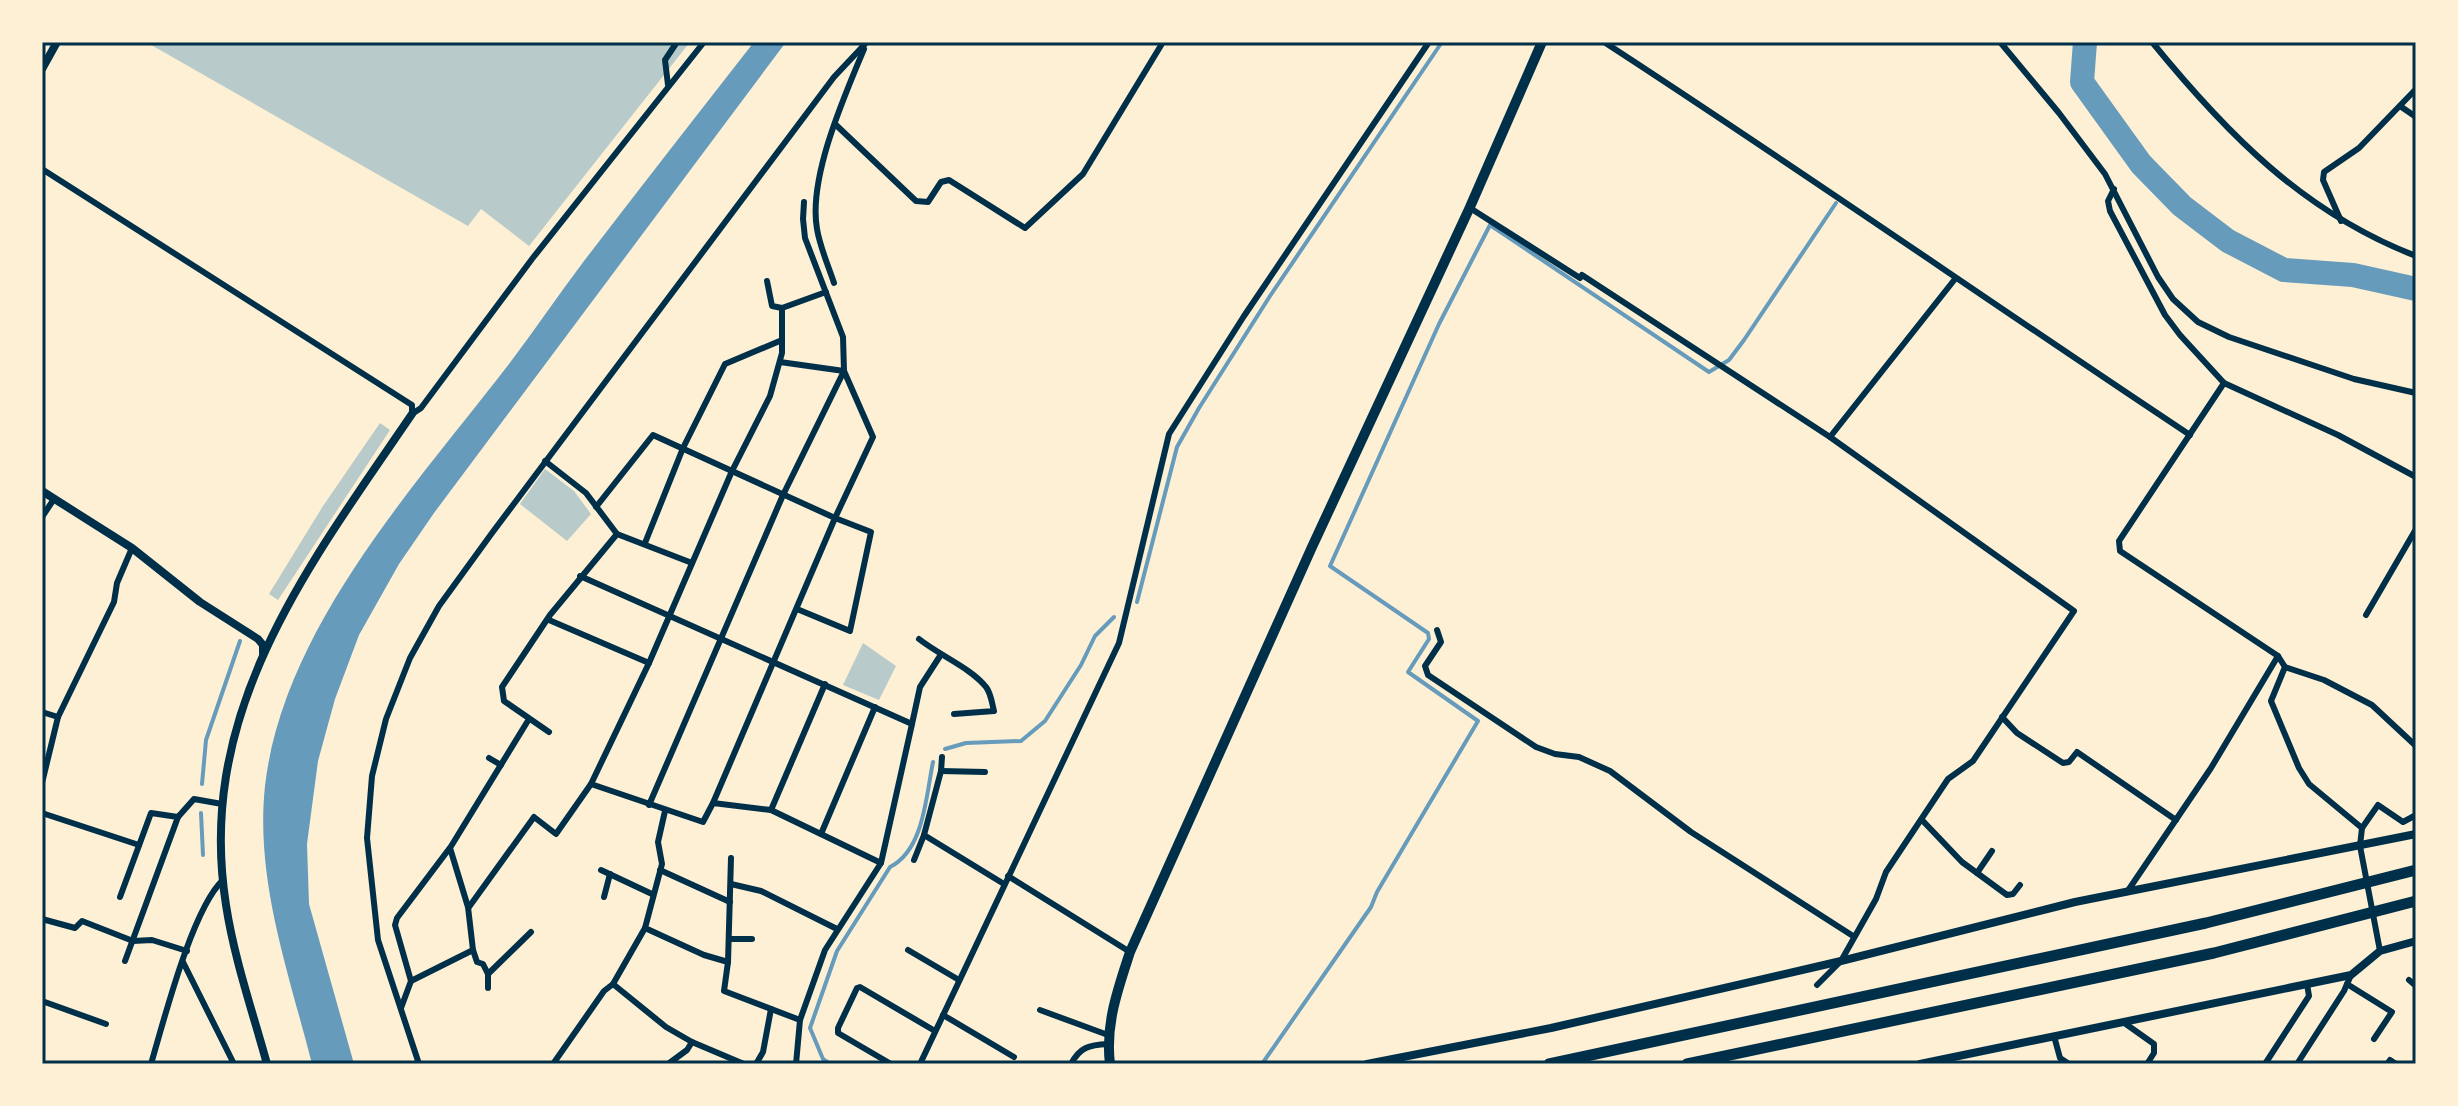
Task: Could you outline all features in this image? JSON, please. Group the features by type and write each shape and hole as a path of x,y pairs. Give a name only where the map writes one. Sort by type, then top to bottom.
{"highway":[{"path":"1549,1064 2206,923 2416,870"},
{"path":"1687,1064 2214,953 2416,901"}],"main road":[{"path":"1110,1064 1108,1039 1114,1003 1130,952 1312,547 1470,207 1542,42"}],"street":[{"path":"42,69 57,42"},
{"path":"668,89 665,60 677,42"},
{"path":"835,124 916,201 928,202 941,182 949,180 1025,228 1083,174 1163,42"},
{"path":"920,1064 1119,643 1169,434 1244,316 1429,42"},
{"path":"1604,42 1702,104 1955,279 2190,435"},
{"path":"2000,42 2105,174 2158,277 2173,299 2198,322 2229,337 2354,379 2416,393"},
{"path":"2152,42 2213,113 2258,157 2313,203 2383,243 2416,256"},
{"path":"834,283 817,231 817,192 835,124 866,43"},
{"path":"419,1064 378,940 367,838 372,776 386,719 410,658 439,606 545,461 834,77 866,43"},
{"path":"267,1064 226,908 222,804 231,741 263,654 274,629 336,526 412,414 421,408 532,259 668,89 700,44"},
{"path":"2341,221 2323,180 2324,172 2359,148 2416,89"},
{"path":"2400,106 2416,117"},
{"path":"42,169 412,405 412,414"},
{"path":"2114,189 2108,201 2110,211 2159,305 2180,335 2224,383 2338,435 2416,477"},
{"path":"591,784 703,822 873,437 844,371 843,337 805,238 804,202"},
{"path":"1470,207 1580,278 1582,275 1830,437 2074,611 1973,761 1948,779 1886,872 1876,899 1841,961 1817,985"},
{"path":"1830,437 1955,279"},
{"path":"767,281 772,306 782,308 826,292"},
{"path":"468,907 534,817 556,834 591,784 649,663 732,471 770,396 780,362 782,308"},
{"path":"645,543 683,448 725,364 782,340"},
{"path":"780,362 844,371"},
{"path":"649,805 783,495 844,371"},
{"path":"2224,383 2119,541 2120,551 2278,656 2285,667 2324,680 2372,705 2416,746"},
{"path":"596,507 653,435 871,532 850,631 797,609"},
{"path":"545,461 586,493 617,534 692,563"},
{"path":"42,491 132,548 200,602 258,639 263,645 263,654"},
{"path":"42,517 54,499"},
{"path":"2366,615 2416,529"},
{"path":"549,732 504,701 502,687 550,615 617,534"},
{"path":"42,783 58,717 114,602 117,583 132,548"},
{"path":"580,576 912,724"},
{"path":"549,620 649,663"},
{"path":"1437,630 1441,642 1425,666 1428,675 1536,747 1555,754 1579,757 1610,771 1691,832 1853,936"},
{"path":"919,639 940,656 963,667 988,689 994,711 954,714"},
{"path":"796,1064 800,1020 825,950 881,863 920,687 940,656"},
{"path":"2127,892 2211,768 2278,656"},
{"path":"2285,667 2271,701 2299,768 2309,784 2362,828"},
{"path":"771,810 825,684"},
{"path":"821,834 875,707"},
{"path":"42,712 58,717"},
{"path":"2002,717 2017,733 2063,763 2069,762 2077,752 2176,820"},
{"path":"401,1008 411,981 395,925 397,918 450,848 529,719"},
{"path":"914,860 924,835 942,757"},
{"path":"489,758 501,765"},
{"path":"941,771 985,772"},
{"path":"125,961 178,817 194,799 222,804"},
{"path":"713,803 771,810 881,863"},
{"path":"2380,951 2360,846 2362,828 2378,805 2403,822 2416,815"},
{"path":"553,1064 604,991 613,984 645,928 660,870 658,842 665,811"},
{"path":"42,813 139,845"},
{"path":"120,897 151,813 178,817"},
{"path":"1922,820 1962,862 2007,895 2013,894 2020,885"},
{"path":"1367,1064 1551,1028 1841,961 2075,902 2416,834"},
{"path":"924,835 1004,884"},
{"path":"450,848 468,907 473,950 477,962 483,964 488,974 488,988"},
{"path":"1977,873 1992,851"},
{"path":"731,858 728,962 724,991 800,1020"},
{"path":"601,870 652,894"},
{"path":"660,870 730,902"},
{"path":"604,897 610,874"},
{"path":"1008,876 1130,952"},
{"path":"151,1064 187,951 209,895 223,880"},
{"path":"731,884 761,891 837,929"},
{"path":"42,919 75,928 82,921 133,941 152,940 187,951"},
{"path":"645,928 704,955 728,962"},
{"path":"488,974 531,932"},
{"path":"729,939 752,939"},
{"path":"2297,1064 2349,979 2380,951 2416,941"},
{"path":"411,981 473,950"},
{"path":"908,950 959,980"},
{"path":"183,962 234,1064"},
{"path":"1920,1064 2307,984 2349,979 2392,1012 2374,1039"},
{"path":"2409,980 2416,986"},
{"path":"613,984 666,1027 692,1042 744,1064"},
{"path":"2265,1064 2309,996 2307,984"},
{"path":"891,1064 838,1033 857,988 935,1031"},
{"path":"42,1001 106,1024"},
{"path":"756,1064 763,1052 771,1009"},
{"path":"1040,1010 1108,1039"},
{"path":"77,1026 81,1015"},
{"path":"943,1015 1014,1057"},
{"path":"2123,1022 2154,1044 2154,1053 2147,1064"},
{"path":"1551,1028 1553,1038"},
{"path":"2054,1036 2060,1058 2069,1064"},
{"path":"1071,1064 1082,1048 1108,1039"},
{"path":"668,1064 687,1050 692,1042"},
{"path":"991,1056 997,1047"},
{"path":"2387,1064 2390,1060 2396,1064"}],"shaded area":[{"path":"146,42 690,42 529,246 481,209 468,226"},
{"path":"380,423 390,430 278,600 269,594 323,506"},
{"path":"545,469 574,491 591,514 567,541 520,504"},
{"path":"863,643 896,666 879,700 843,685"}],"water":[{"path":"754,42 786,42 434,513 399,564 359,635 335,699 318,761 307,844 309,904 354,1064 312,1064 269,892 263,821 265,786 277,727 298,670 326,615 396,509"}],"waterway":[{"path":"1137,602 1177,447 1270,296 1442,42"},
{"path":"2085,42 2082,82 2141,164 2182,206 2228,241 2284,270 2353,275 2416,289"},
{"path":"1262,1064 1371,907 1478,721 1408,672 1429,639 1428,633 1330,566 1439,324 1490,225 1709,372 1729,360 1836,203"},
{"path":"945,749 966,743 1021,741 1045,721 1081,665 1095,636 1114,617"},
{"path":"202,784 206,740 240,641"},
{"path":"830,1064 823,1059 810,1028 837,951 890,867 901,859 917,835 933,762"},
{"path":"201,813 203,855"}]}
